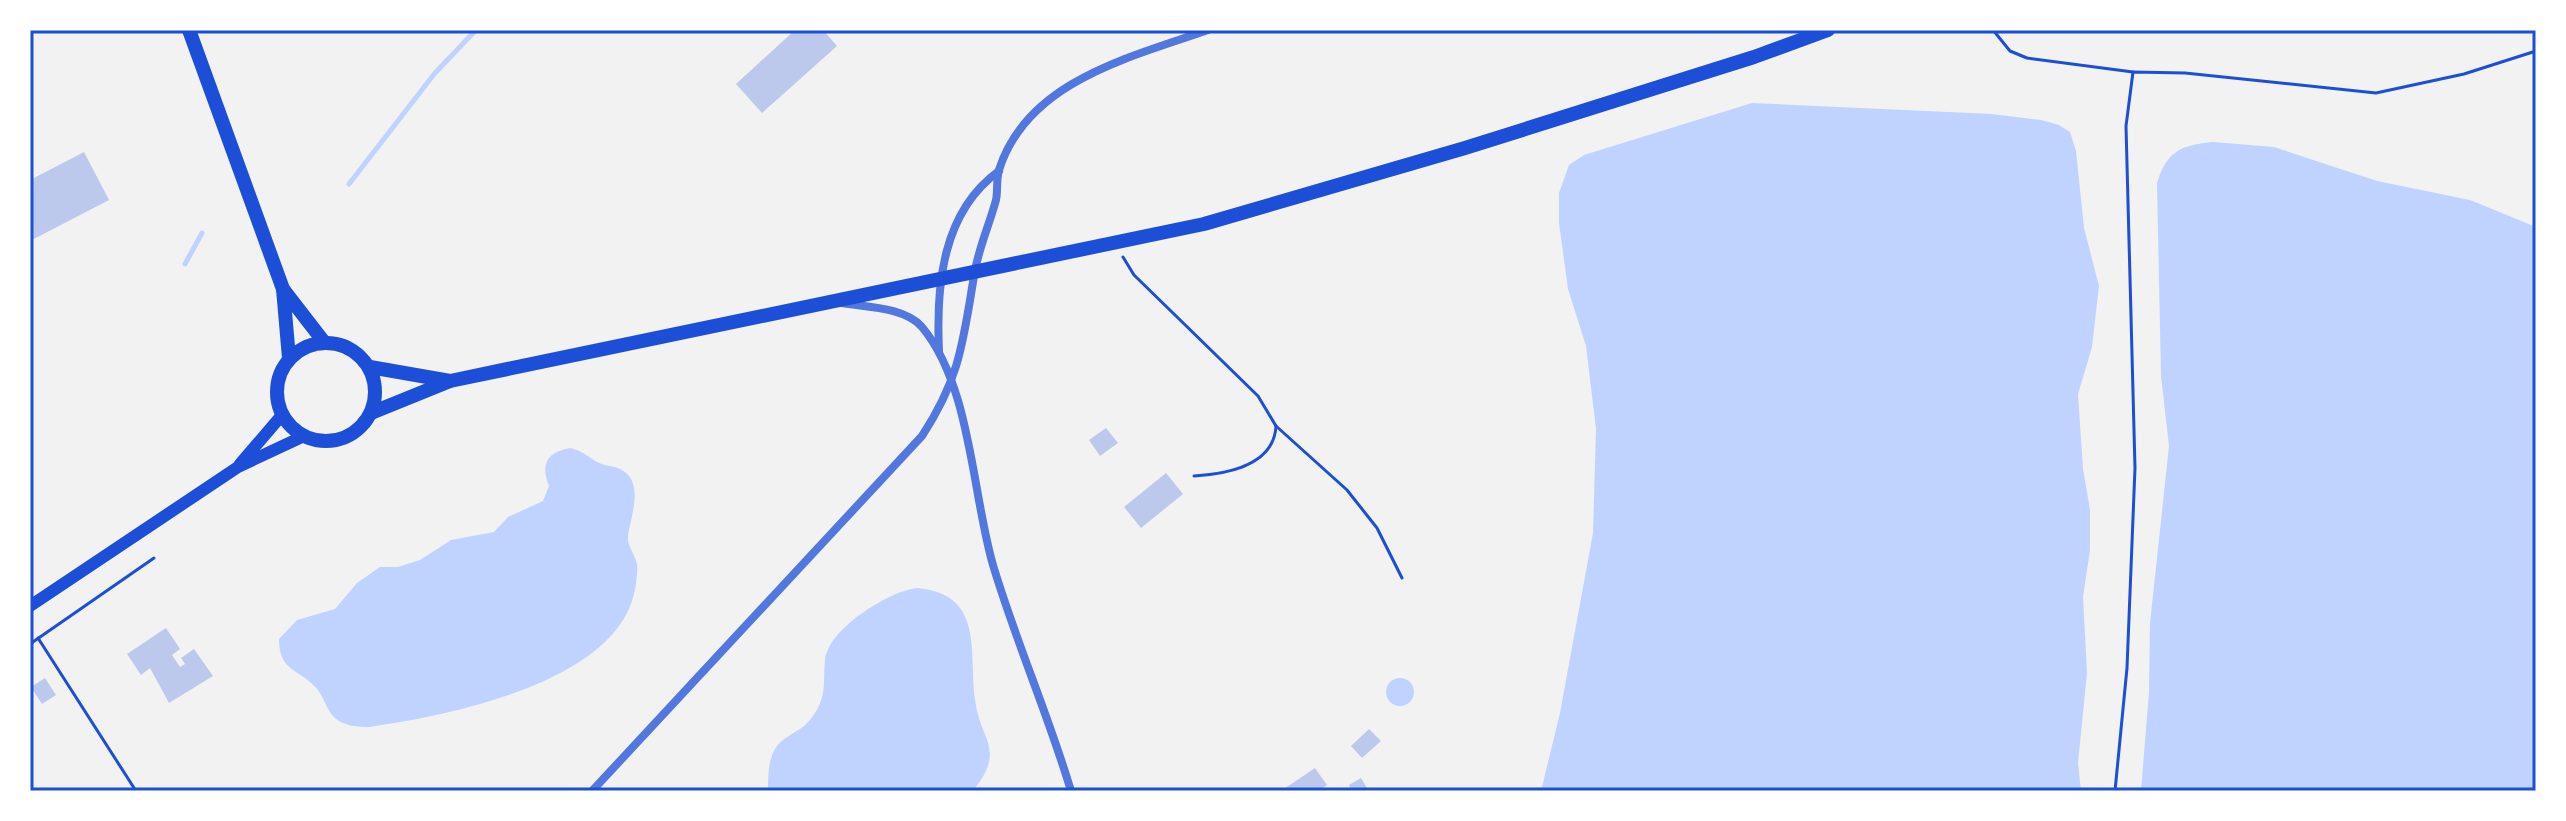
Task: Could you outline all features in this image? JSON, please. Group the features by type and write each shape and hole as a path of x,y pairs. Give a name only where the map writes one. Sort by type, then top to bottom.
{"main road":[{"path":"189,30 283,289 289,358"},
{"path":"450,381 370,367 344,345 324,342 305,346 289,358 279,375 276,394 282,415 304,436 319,441 347,436 371,413 450,381 1204,224 1465,148 1754,57 1828,30"},
{"path":"283,289 324,342"},
{"path":"370,367 375,393 371,413"},
{"path":"238,467 282,415"},
{"path":"30,606 238,467 304,436"}],"street":[{"path":"592,791 922,436 952,385 964,348 974,274 996,199 999,171 1017,133 1067,87 1103,67 1208,30"},
{"path":"939,352 941,281 955,225 979,185 999,171"},
{"path":"837,302 898,312 920,324 939,352 952,385 993,564 1052,727 1071,791"}],"path":[{"path":"1993,30 2010,51 2027,58 2133,72 2185,73 2376,93 2464,74 2536,51"},
{"path":"2115,791 2127,668 2135,468 2126,126 2132,106 2133,72"},
{"path":"1114,244 1134,275 1258,396 1276,426 1347,490 1377,528 1402,578"},
{"path":"1194,476 1230,473 1258,458 1273,444 1276,426"},
{"path":"30,644 154,558"},
{"path":"38,638 136,791"}],"water":[{"path":"1752,103 1992,114 2041,120 2070,132 2076,151 2084,228 2099,286 2092,347 2078,394 2083,469 2090,510 2090,550 2083,597 2087,673 2078,763 2081,791 1541,791 1560,713 1593,533 1596,429 1586,346 1568,289 1559,223 1559,193 1569,165 1584,155"},
{"path":"2213,142 2274,147 2377,181 2470,200 2536,227 2536,791 2141,791 2149,692 2150,623 2169,446 2161,376 2157,183 2165,164 2177,152 2192,145"},
{"path":"570,448 620,469 632,480 635,496 628,540 637,564 637,579 620,625 594,651 561,673 481,704 369,727 337,720 318,690 287,664 280,650 279,639 297,620 335,609 357,583 380,567 398,567 420,560 451,540 494,532 508,517 543,501 549,486 545,471 548,460"},
{"path":"917,588 938,592 953,601 969,627 975,699 990,754 983,776 973,791 768,791 774,750 807,723 819,706 823,694 825,660 837,636 876,604"},
{"path":"1400,678 1410,682 1414,692 1410,702 1400,706 1390,702 1386,692 1390,682"}],"building":[{"path":"795,30 823,30 837,46 762,113 736,84"},
{"path":"84,152 109,200 30,241 30,180"},
{"path":"1106,428 1118,443 1100,456 1089,440"},
{"path":"1166,473 1183,494 1141,528 1124,507"},
{"path":"166,628 180,649 172,655 180,667 185,664 181,658 194,649 213,676 169,703 150,668 141,675 127,654"},
{"path":"45,678 56,695 42,704 31,687"},
{"path":"1369,729 1381,741 1362,758 1351,746"},
{"path":"1315,768 1327,785 1318,791 1281,791"},
{"path":"1361,778 1367,788 1352,791 1349,785"}],"waterway":[{"path":"349,184 435,73 476,30"},
{"path":"185,264 202,233"}]}
